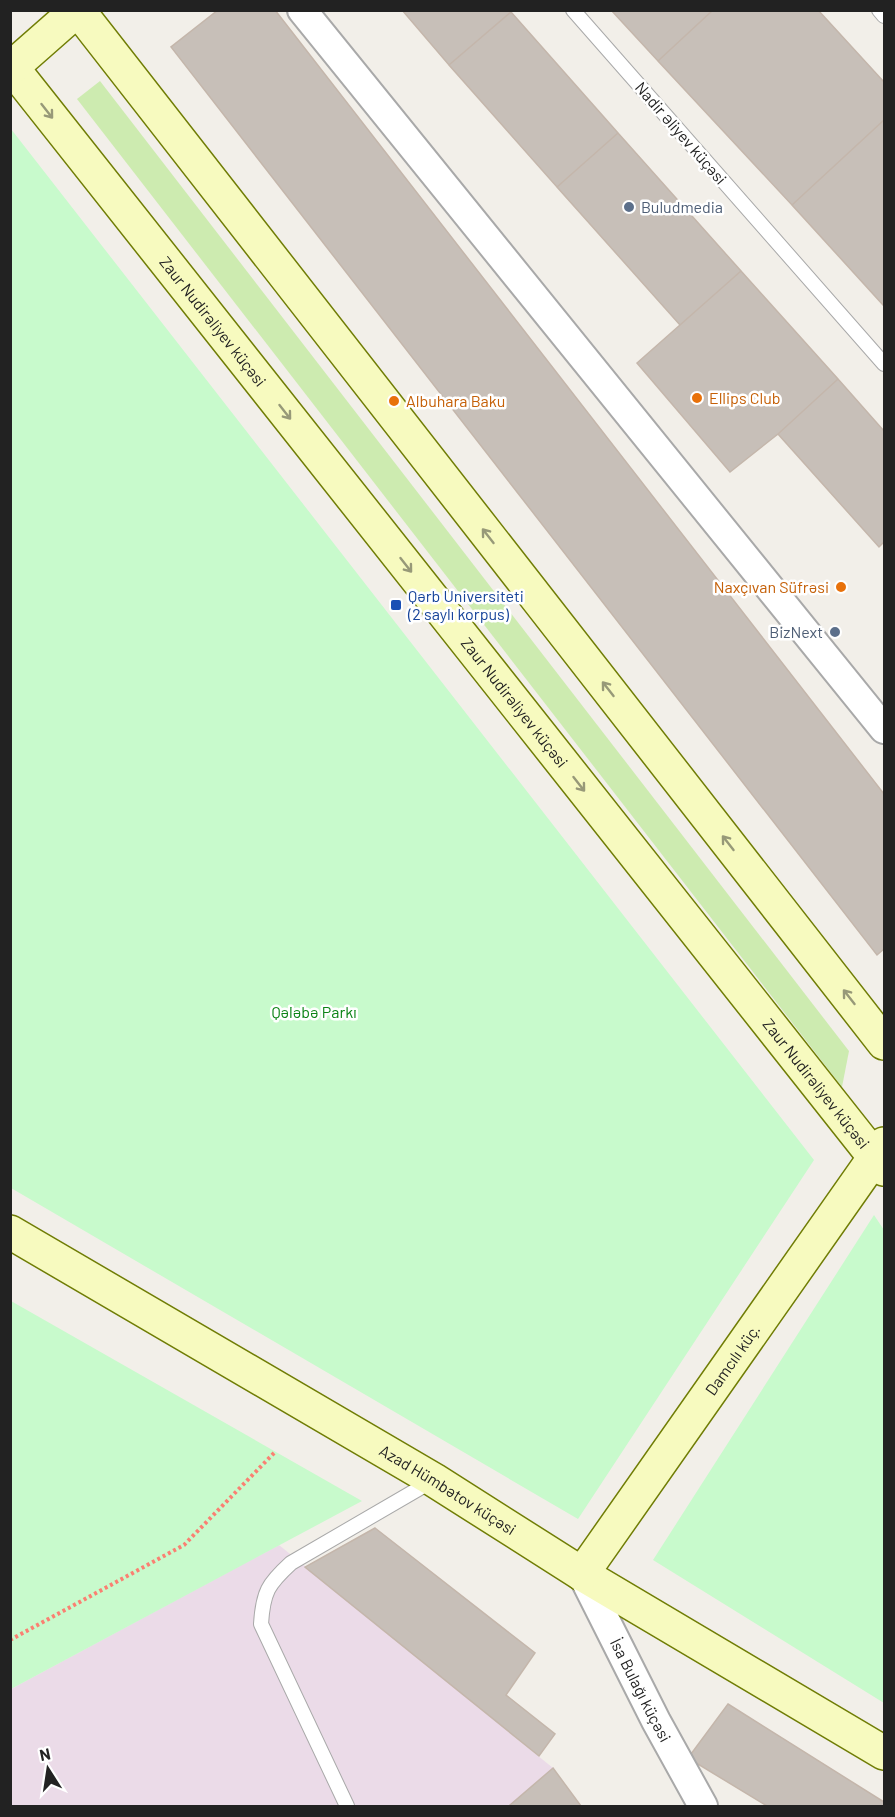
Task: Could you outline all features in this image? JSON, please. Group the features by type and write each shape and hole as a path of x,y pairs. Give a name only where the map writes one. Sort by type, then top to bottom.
{"street":[{"path":"11,68 78,10 885,1043"},
{"path":"302,10 885,729"},
{"name":"Zaur Nudirəliyev küçəsi","path":"11,68 881,1157"},
{"name":"Damcılı küç.","path":"582,1574 881,1157"},
{"name":"Azad Hümbətov küçəsi","path":"10,1232 434,1480 582,1574 885,1753"},
{"name":"İsa Bulağı küçəsi","path":"582,1574 656,1721 703,1806"}],"lane":[{"name":"Nadir Əliyev küçəsi","path":"573,10 885,364"},
{"path":"879,10 885,16"},
{"path":"347,1806 261,1624 262,1601 273,1579 291,1563 434,1480"}],"path":[{"path":"10,1640 184,1545 276,1451"}],"shaded area":[{"path":"279,1545 553,1768 509,1806 11,1806 11,1689"}],"green space":[{"path":"100,81 849,1051 842,1087 77,99"},
{"name":"Qələbə Parkı","path":"11,129 814,1160 578,1519 11,1188"},
{"path":"874,1215 884,1230 884,1703 653,1560"},
{"path":"11,1301 362,1501 11,1689"}],"building":[{"path":"218,10 275,10 884,794 884,949 877,955 171,47"},
{"path":"402,10 510,10 511,12 449,65"},
{"path":"611,10 713,10 658,61"},
{"path":"713,10 818,10 884,82 884,120 792,205 658,61"},
{"path":"511,12 618,133 557,187 449,65"},
{"path":"884,120 884,306 792,205"},
{"path":"618,133 741,271 680,325 557,187"},
{"path":"741,271 838,379 778,434 730,472 637,363"},
{"path":"838,379 884,431 884,542 879,547 778,434"},
{"path":"375,1528 535,1653 506,1695 555,1734 539,1756 305,1567"},
{"path":"728,1704 884,1802 884,1806 767,1806 688,1758"},
{"path":"553,1768 581,1806 509,1806"}],"place":[{"name":"Buludmedia","path":"629,207"},
{"name":"Ellips Club","path":"697,398"},
{"name":"Albuhara Baku","path":"394,401"},
{"name":"Naxçıvan Süfrəsi","path":"841,587"},
{"name":"Qərb Universiteti (2 saylı korpus)","path":"396,605"},
{"name":"BizNext","path":"835,632"}]}
